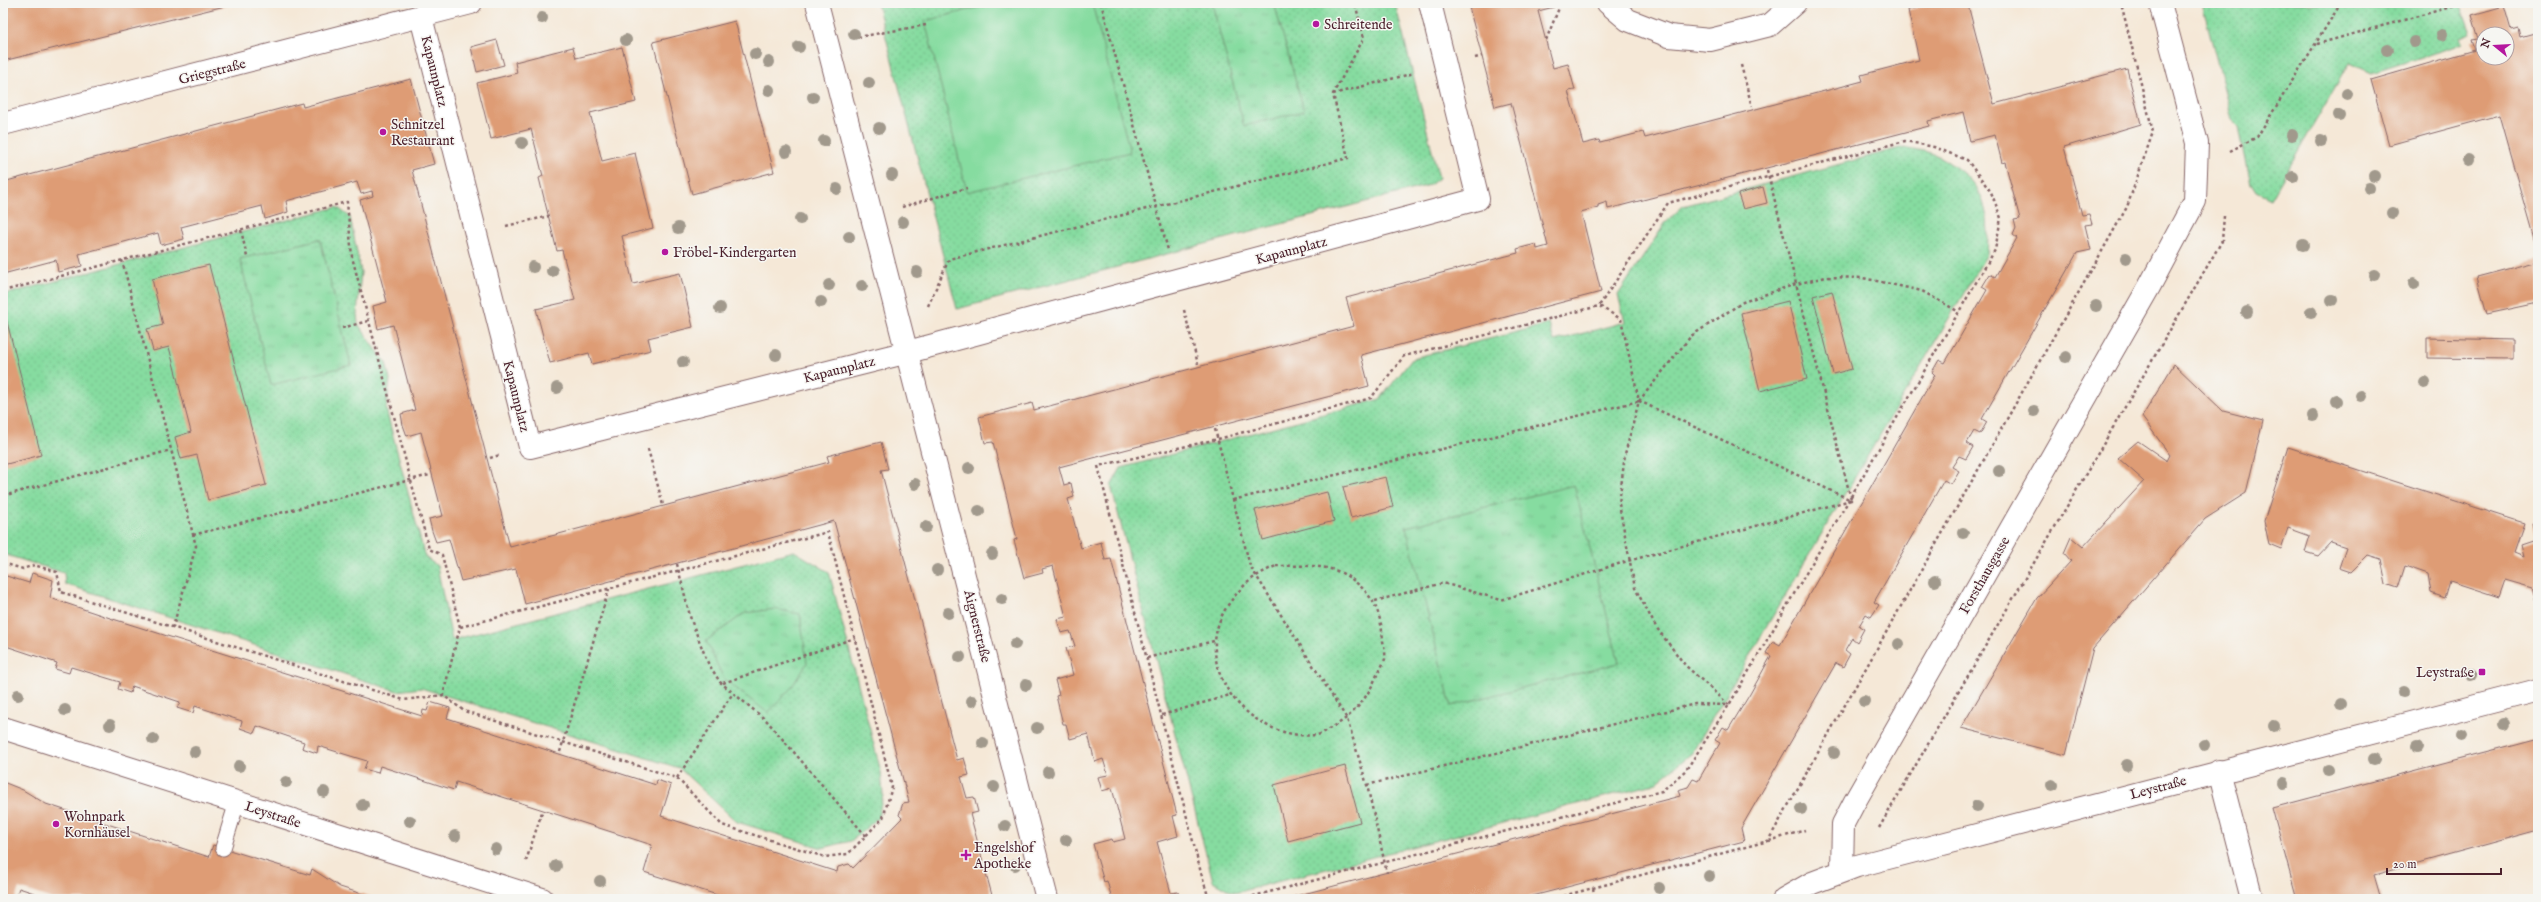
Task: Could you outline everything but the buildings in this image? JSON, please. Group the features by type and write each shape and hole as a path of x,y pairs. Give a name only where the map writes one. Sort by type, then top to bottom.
{"street":[{"name":"Kapaunplatz","path":"471,3 422,17 530,447 908,352 1478,199 1430,3"},
{"path":"817,3 908,352"},
{"path":"1608,3 1628,20 1669,36 1710,40 1770,25 1795,3"},
{"name":"Forsthausgasse","path":"1849,868 1843,824 2149,287 2195,201 2197,143 2160,3"},
{"name":"Griegstraße","path":"3,124 422,17"},
{"name":"Aignerstraße","path":"908,352 1047,899"},
{"name":"Leystraße","path":"1784,899 1812,883 1849,868 2219,771 2538,690"},
{"name":"Leystraße","path":"3,728 542,899"},
{"path":"2219,771 2252,899"}],"lane":[{"path":"223,848 237,802"}],"path":[{"path":"1101,3 1156,207"},
{"path":"908,352 949,260 1348,158 1333,94 1364,38 1355,3"},
{"path":"1546,40 1561,3"},
{"path":"1768,841 2127,207 2153,132 2121,3"},
{"path":"2230,158 2230,151 2257,137 2317,44 2341,3"},
{"path":"2317,44 2465,3"},
{"path":"827,43 926,25"},
{"path":"1333,94 1389,79"},
{"path":"1209,899 1201,873 1148,658 1098,466 1218,439 1371,398 1404,356 1599,306 1668,203 1905,140 1934,147 1967,160 1991,192 2001,218 1995,250 1851,500 1729,705 1686,770 1662,791 1242,899"},
{"path":"1767,170 1851,500"},
{"path":"872,215 967,188"},
{"path":"3,291 346,202 352,257 429,549 442,555 460,627 442,695"},
{"path":"1849,868 2222,241 2225,211"},
{"path":"539,218 549,216"},
{"path":"241,230 247,257"},
{"path":"122,260 196,546 173,627"},
{"path":"1729,705 1685,665 1656,627 1635,588 1628,561 1619,504 1625,454 1639,401 1691,336 1743,302 1796,284 1826,278 1863,278 1922,291 1959,312"},
{"path":"1599,306 1621,319 1639,401"},
{"path":"342,328 368,321"},
{"path":"1233,500 1639,401 1851,500"},
{"path":"640,420 663,505"},
{"path":"1215,429 1250,566 1347,719 1367,785 1387,872"},
{"path":"3,496 171,450"},
{"path":"193,535 430,475"},
{"path":"1375,601 1443,583 1501,600 1628,561 1851,500"},
{"path":"3,563 23,569 34,565 57,572 61,592 404,700 442,695 464,711 678,778 722,825 825,857 848,854 883,818 892,786 828,532 460,627"},
{"path":"677,564 692,620 708,663 722,684 767,721 866,836"},
{"path":"1276,566 1316,566 1346,576 1375,601 1382,621 1385,658 1369,694 1347,719 1318,735 1296,733 1271,728 1243,711 1230,695 1218,670 1214,641 1221,616 1234,597 1255,574 1276,566"},
{"path":"560,752 609,588"},
{"path":"722,684 855,638"},
{"path":"1148,658 1214,641"},
{"path":"678,778 733,693"},
{"path":"1162,715 1230,695"},
{"path":"1367,785 1695,704 1729,705"},
{"path":"525,866 542,812"},
{"path":"1552,899 1805,830"},
{"path":"1593,888 1595,899"}],"green space":[{"path":"877,3 1395,3 1439,178 1430,185 957,309"},
{"path":"996,3 1092,3 1130,152 967,192 925,21"},
{"path":"1212,3 1274,3 1304,111 1244,126"},
{"path":"2202,3 2460,3 2471,33 2460,37 2462,44 2372,73 2349,63 2271,199 2256,192 2251,184 2239,127 2232,120"},
{"path":"1904,147 1927,152 1940,157 1955,166 1975,186 1985,209 1988,237 1987,254 1692,753 1654,784 1234,893 1213,881 1111,486 1121,468 1380,399 1413,358 1549,324 1554,341 1625,322 1618,295 1666,222 1683,206"},
{"path":"337,207 350,217 361,272 357,314 358,324 386,363 390,380 386,409 425,557 437,566 452,640 794,551 829,572 881,772 883,795 878,818 851,841 822,848 737,822 679,768 421,688 397,691 65,584 64,573 3,554 3,295"},
{"path":"320,239 351,365 271,385 240,259"},
{"path":"1574,485 1619,663 1451,706 1406,527"},
{"path":"775,609 800,614 807,663 791,688 768,713 724,679 706,641 745,613"}],"place":[{"name":"Schreitende","path":"1316,24"},
{"name":"Schnitzel Restaurant","path":"383,132"},
{"name":"Fröbel-Kindergarten","path":"665,252"},
{"name":"Leystraße","path":"2482,672"},
{"name":"Wohnpark Kornhäusel","path":"56,824"},
{"name":"Engelshof Apotheke","path":"966,855"}]}
